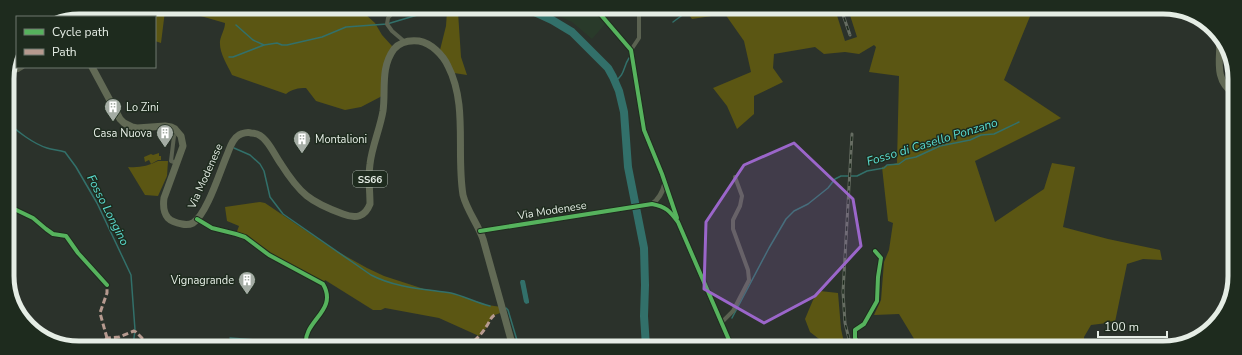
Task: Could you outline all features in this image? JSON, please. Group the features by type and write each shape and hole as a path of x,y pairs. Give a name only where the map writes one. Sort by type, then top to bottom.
{"main road":[{"path":"405,42 411,40 430,46 443,58 450,72 458,95 464,196 468,210 480,231 512,341"},
{"name":"Via Modenese","path":"93,68 120,119 124,123 137,128 171,127 179,133 183,141 183,146 164,198 164,211 167,217 176,223 187,225 191,224 197,219 206,205 231,143 240,134 249,132 257,133 266,141 291,180 314,202 347,216 355,217 362,215 368,210 370,204 370,166 382,114 386,67 395,48 405,42"},
{"path":"1220,49 1220,74 1223,83 1228,88"}],"street":[{"path":"392,14 388,18 387,24 392,31 405,42"},
{"path":"600,14 631,50 644,130 665,183 678,222 729,341"},
{"path":"631,50 639,38 639,14"},
{"path":"174,136 171,162 177,163"},
{"path":"721,323 733,311 749,280 748,270 733,228 734,220 740,206 742,196 735,177"},
{"path":"665,183 661,194 652,204 667,209 678,222"},
{"name":"Via Modenese","path":"480,231 652,204"},
{"path":"14,209 33,218 53,234 66,236 78,253 107,285"},
{"path":"197,219 212,228 245,237 269,255 323,284 327,295 326,306 307,333 305,341"},
{"path":"857,341 855,330 864,324 877,301 878,277 881,258 875,250"}],"highlighted area":[{"path":"794,143 853,199 861,246 815,296 764,323 704,289 706,222 744,165"}],"shaded area":[{"path":"135,14 165,14 161,43 156,41 156,16 134,16"},
{"path":"194,14 365,14 375,23 382,35 392,46 384,95 361,107 345,110 316,101 306,88 295,89 286,94 232,75 220,45 225,23"},
{"path":"447,14 458,14 461,57 467,75 454,73 440,50 446,26"},
{"path":"554,14 596,14 605,24 592,39 572,22"},
{"path":"690,14 725,14 692,19 689,15"},
{"path":"725,14 837,14 845,41 857,37 850,14 1031,14 1004,80 1061,118 975,161 995,222 1044,189 1052,163 1075,167 1063,227 1108,239 1160,250 1162,260 1143,259 1127,264 1115,322 1091,325 1084,337 1084,341 915,341 899,314 874,315 881,300 884,262 889,250 893,223 888,221 882,167 897,163 899,76 869,72 876,47 874,45 859,54 845,52 824,54 815,47 774,54 773,68 783,82 754,96 754,114 737,129 727,106 713,88 751,72 744,41"},
{"path":"159,153 161,160 151,164 149,160 145,162 144,157"},
{"path":"158,161 168,161 167,176 158,196 145,195 128,167 143,166"},
{"path":"260,202 265,203 333,249 384,276 424,289 452,293 487,305 502,307 503,312 492,316 487,327 479,336 439,318 385,308 381,310 373,310 325,280 323,284 236,234 239,226 227,221 225,207"},
{"path":"820,291 838,293 841,329 844,341 822,341 810,332 805,319 813,300"}],"water":[{"path":"521,280 525,281 529,301 529,303 526,304 524,302 520,282"}],"waterway":[{"path":"236,25 253,40 264,45 277,43 287,45 322,37 346,27 387,24 422,14"},
{"path":"539,14 572,32 608,68 619,91 624,112 628,167 644,248 646,341"},
{"path":"673,22 684,14"},
{"path":"229,57 233,57 264,45"},
{"path":"615,81 621,76 629,58"},
{"name":"Fosso di Casello Ponzano","path":"732,318 786,219 794,211 808,204 828,188 835,179 841,176 857,176 867,171 884,168 887,165 899,164 906,159 916,157 940,146 970,140 981,135 994,134 1019,122"},
{"name":"Fosso Longino","path":"14,128 37,144 65,152 76,167 97,203 131,275 135,330 134,341"},
{"path":"234,148 250,155 260,164 264,171 270,197 283,214 371,275 390,283 451,293 490,306"},
{"path":"506,308 508,310 517,341"},
{"path":"230,338 267,341"}],"railway":[{"path":"843,14 850,35"},
{"path":"850,341 845,323 843,292 852,134"}],"marked path":[{"path":"107,285 107,293 100,313 107,338"},
{"path":"473,341 480,335 491,318 496,314"},
{"path":"103,341 107,338 119,337 134,331 143,341"}],"cycle path":[{"path":"600,14 631,50 644,130 662,174 677,218"},
{"path":"480,231 652,204 661,206 670,212 678,222 729,341"},
{"path":"14,209 33,218 53,234 66,236 78,253 107,285"},
{"path":"197,219 212,228 245,237 269,255 323,284 327,293 327,302 324,309 309,330 306,341"},
{"path":"857,341 855,330 864,324 877,301 878,277 881,258 875,251"}],"place":[{"name":"Lo Zini","path":"113,122"},
{"name":"Casa Nuova","path":"165,148"},
{"name":"Montalioni","path":"302,154"},
{"name":"Vignagrande","path":"247,295"}]}
